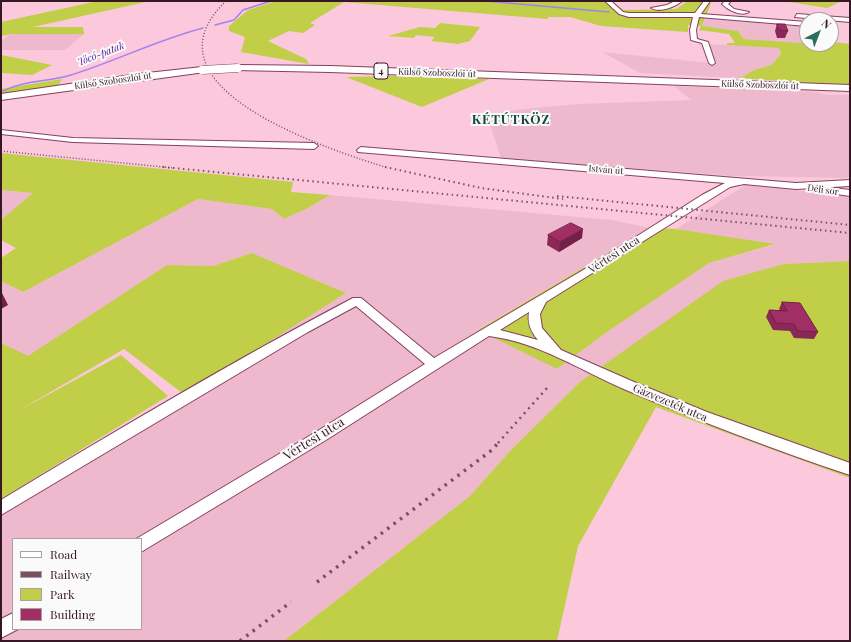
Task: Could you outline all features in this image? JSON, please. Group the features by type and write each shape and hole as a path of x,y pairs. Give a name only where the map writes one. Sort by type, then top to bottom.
{"main road":[{"name":"Külső Szoboszlói út","path":"1,97 138,77 202,70 238,68 330,69 850,88"}],"street":[{"path":"608,1 621,13 629,15 698,15 799,23"},
{"path":"618,9 661,8 674,5 679,1"},
{"path":"707,1 700,10 694,24 693,38 705,42 712,62"},
{"path":"728,1 725,4 729,8 754,13"},
{"path":"787,15 850,20"},
{"path":"839,26 850,27"},
{"path":"1,132 73,140 143,144 314,146"},
{"name":"István út","path":"361,150 796,186 850,183"},
{"name":"Vértesi utca","path":"142,544 321,436 433,364 594,268 704,197 722,187 743,182"},
{"name":"Déli sor","path":"796,186 850,193"},
{"name":"Gázvezeték utca","path":"544,297 536,305 534,324 543,340 557,353 695,414 763,440 850,469"},
{"path":"1,508 114,439 304,329 357,301 433,364"},
{"path":"486,332 506,333 557,353"},
{"path":"1,629 12,623"}],"shaded area":[{"path":"707,17 799,23 799,43 744,39 738,31 702,26"},
{"path":"11,34 84,34 65,50 1,50 1,41"},
{"path":"707,44 779,48 781,54 771,65 754,70 740,78 640,73 602,52 710,63"},
{"path":"674,86 816,92 827,95 850,95 850,178 734,176 501,158 487,115 524,109 579,104 691,100"},
{"path":"747,184 850,197 850,261 784,264 581,381 511,450 470,496 284,641 1,641 1,510 346,293 252,253 213,266 167,265 28,357 1,343 1,281 23,292 198,199 272,209 284,219 308,208 330,195 612,220 650,228 478,329 557,369 607,332 709,263 774,245 676,229"},
{"path":"1,190 34,193 1,220"}],"green space":[{"path":"98,1 150,1 33,27 83,27 84,34 11,34 1,36 1,22"},
{"path":"276,1 610,1 624,10 676,9 688,1 711,3 702,26 738,31 744,39 799,43 799,52 839,52 839,43 850,44 850,86 740,78 754,70 771,65 781,54 779,48 727,45 727,43 735,43 729,34 699,30 701,26 688,25 688,32 601,26 570,17 548,17 548,19 344,2 310,23 315,25 303,33 289,31 268,41 306,59 309,64 241,52 245,37 229,31 229,26 248,10"},
{"path":"783,1 842,1 827,8"},
{"path":"440,23 480,27 470,41 458,44 431,41 435,37 416,35 414,38 388,36 420,27 435,28"},
{"path":"1,55 52,65 32,75 1,73"},
{"path":"390,76 489,79 422,107 346,77"},
{"path":"62,79 58,86 1,94 1,89"},
{"path":"1,153 293,182 291,192 330,195 308,208 284,219 272,209 198,199 23,292 1,281 1,258 16,248 1,240 1,220 33,193 1,190"},
{"path":"650,228 676,229 775,244 709,263 607,332 557,369 478,330"},
{"path":"252,253 346,293 185,395 124,349 18,411 121,355 168,396 1,499 1,343 28,356 167,265 213,266"},
{"path":"850,261 850,478 656,407 578,546 557,641 284,641 470,496 511,450 581,381 723,281 784,264"}],"building":[{"path":"777,24 785,24 788,31 779,30"},
{"path":"571,223 583,229 560,242 548,235"},
{"path":"782,302 800,303 818,332 798,331 794,324 776,323 769,310 787,311"}],"waterway":[{"name":"Tócó-patak","path":"215,25 234,20 243,10 271,1"},
{"path":"485,1 609,12"},
{"name":"Tócó-patak","path":"3,91 11,87 71,75 169,38 203,28"}],"railway":[{"path":"226,1 204,32 205,61 222,87 252,110 288,130 326,147 385,167"},
{"path":"1,151 174,168"},
{"path":"163,167 850,233"},
{"path":"385,167 481,188 563,199"},
{"path":"557,196 850,225"},
{"path":"498,443 547,388"},
{"path":"317,582 492,450 499,442"},
{"path":"240,641 291,602"}],"district":[{"name":"KÉTÚTKÖZ","path":"511,120"}]}
